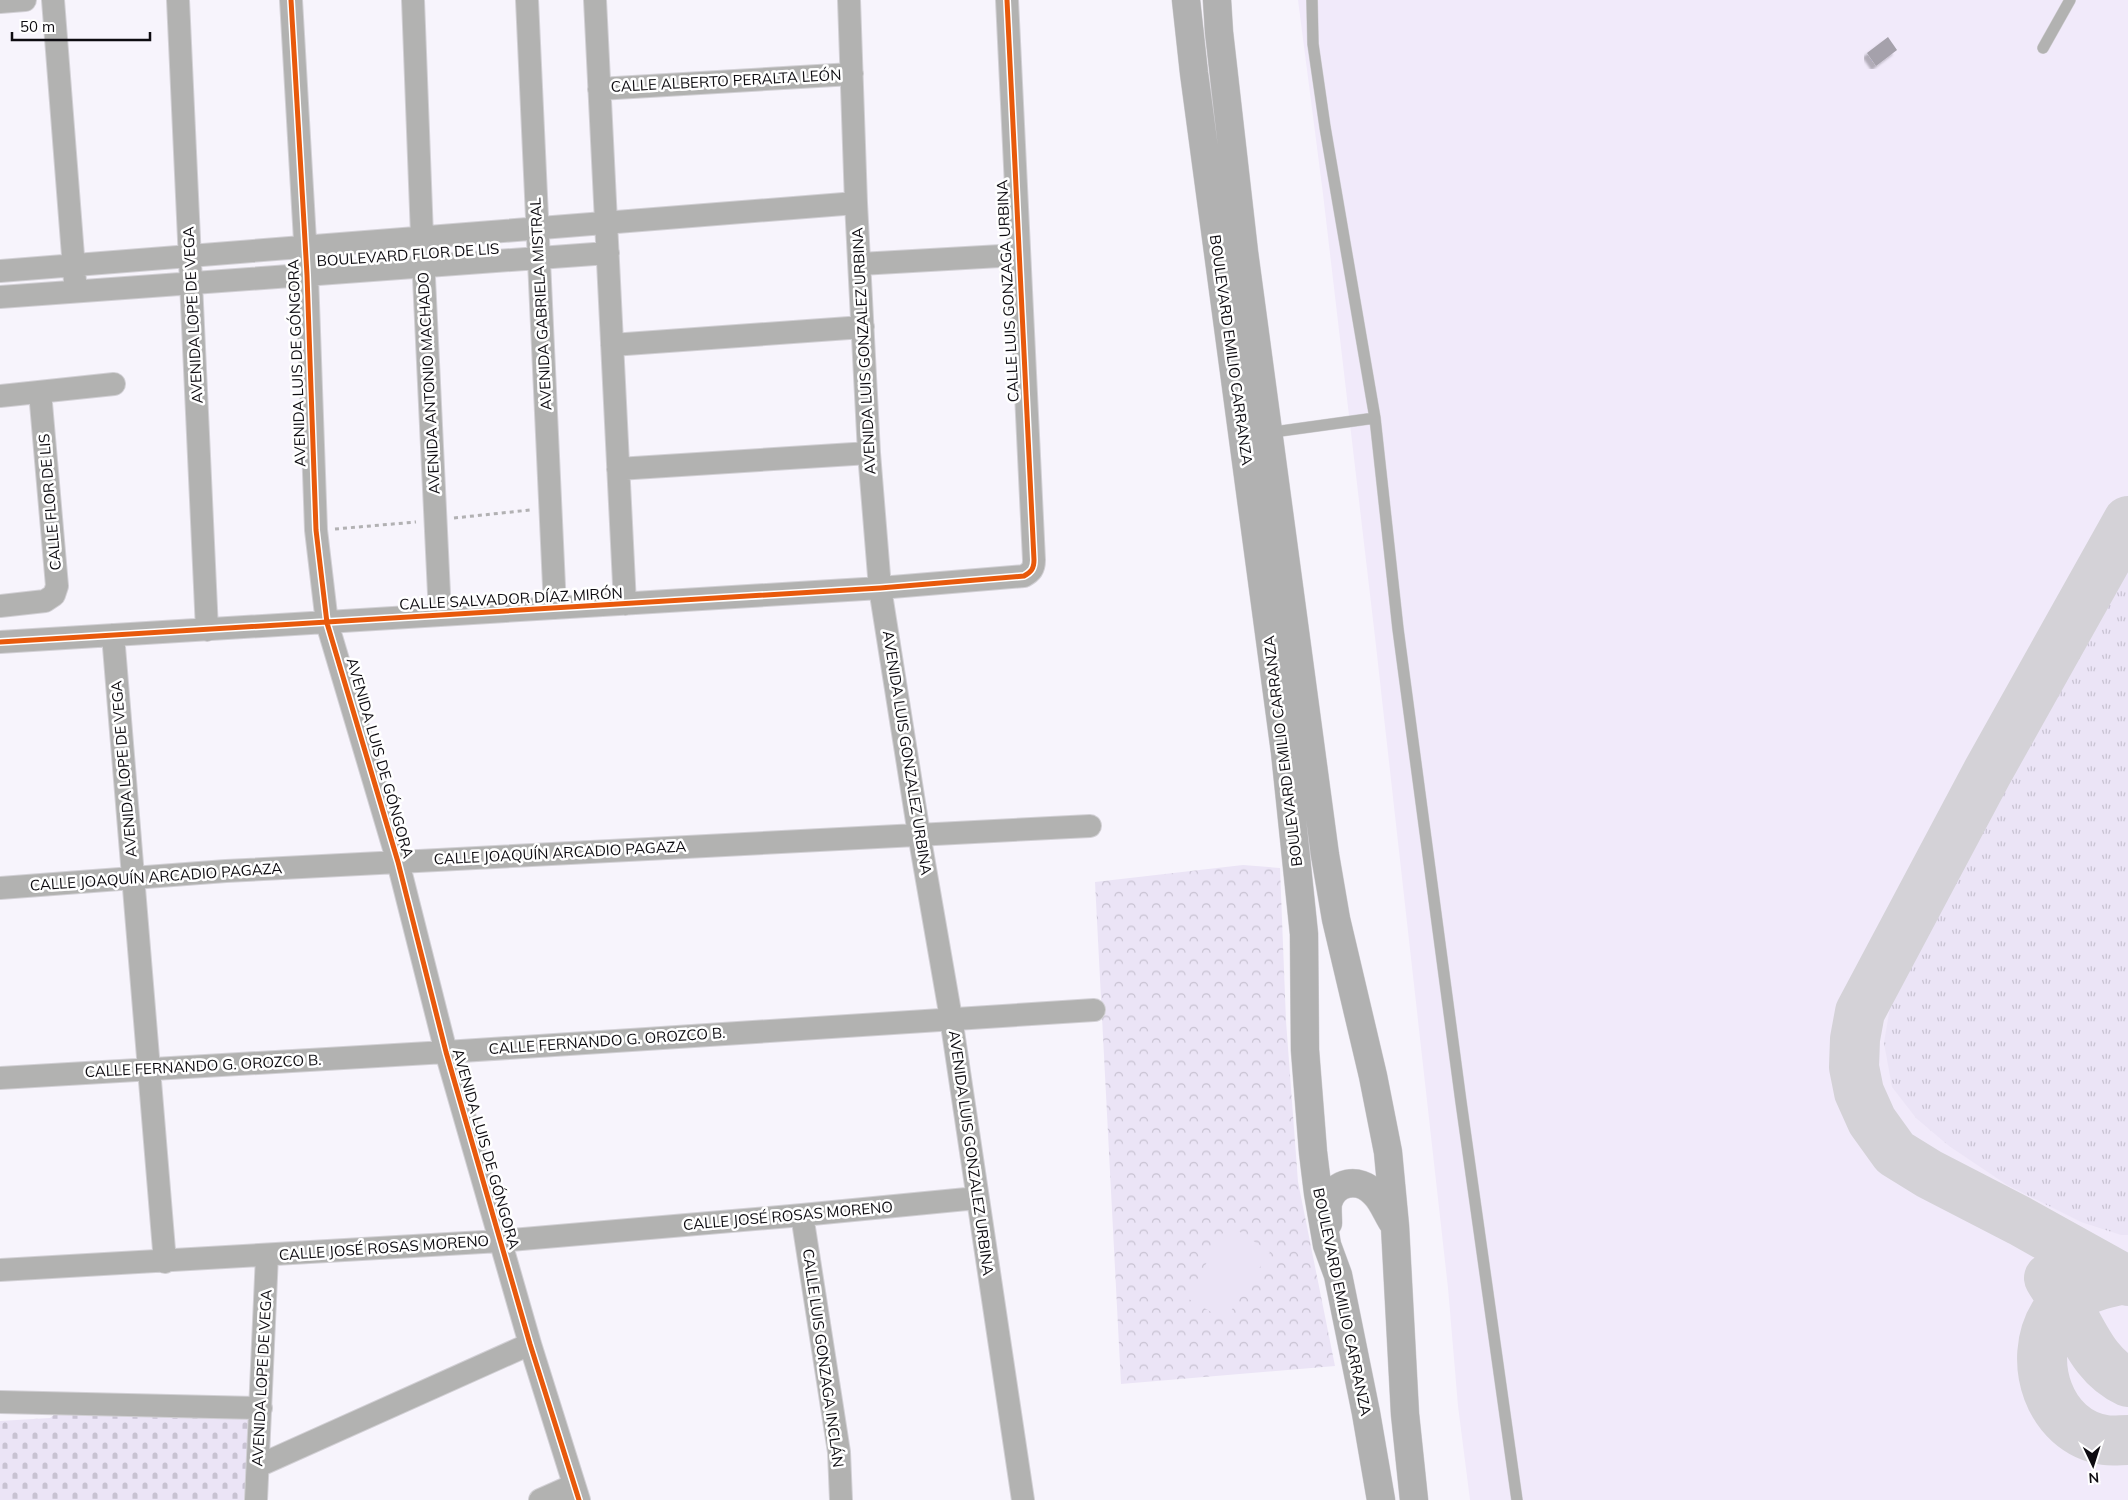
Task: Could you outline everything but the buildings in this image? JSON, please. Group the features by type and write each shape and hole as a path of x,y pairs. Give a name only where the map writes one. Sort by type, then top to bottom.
{"street":[{"path":"0,2 25,0"},
{"path":"53,0 76,292"},
{"name":"AVENIDA LOPE DE VEGA","path":"178,0 207,630"},
{"name":"AVENIDA LUIS DE GÓNGORA","path":"291,0 307,275 316,530 328,622 398,862 446,1052 530,1344 576,1492"},
{"name":"AVENIDA ANTONIO MACHADO","path":"413,0 423,266 440,615"},
{"name":"AVENIDA GABRIELA MISTRAL","path":"527,0 555,608"},
{"path":"595,0 625,604"},
{"name":"AVENIDA LUIS GONZALEZ URBINA","path":"849,0 856,203 869,453 880,588 919,834 951,1018 976,1198 1023,1500"},
{"name":"CALLE LUIS GONZAGA URBINA","path":"1007,0 1034,560 1034,566 1030,573 1024,576"},
{"name":"BOULEVARD EMILIO CARRANZA","path":"1186,0 1195,83 1336,919 1373,1076 1388,1152 1395,1226 1405,1414 1414,1500"},
{"name":"BOULEVARD EMILIO CARRANZA","path":"1217,0 1244,252 1255,434 1304,934 1305,1050 1312,1143 1327,1245 1338,1275 1382,1500"},
{"name":"CALLE ALBERTO PERALTA LEÓN","path":"600,89 852,74"},
{"name":"BOULEVARD FLOR DE LIS","path":"0,271 856,203"},
{"name":"BOULEVARD FLOR DE LIS","path":"0,297 608,253"},
{"path":"860,264 1019,255"},
{"path":"612,345 863,327"},
{"path":"0,396 114,384"},
{"name":"CALLE FLOR DE LIS","path":"0,606 45,601 54,595 57,586 40,392"},
{"path":"618,469 869,453"},
{"name":"CALLE SALVADOR DÍAZ MIRÓN","path":"0,642 880,588 1024,576"},
{"name":"AVENIDA LOPE DE VEGA","path":"113,635 165,1262"},
{"name":"CALLE JOAQUÍN ARCADIO PAGAZA","path":"0,888 398,862 1090,826"},
{"name":"CALLE FERNANDO G. OROZCO B.","path":"0,1078 446,1052 1094,1010"},
{"path":"1327,1245 1328,1203 1335,1191 1343,1184 1355,1182 1375,1193 1395,1226"},
{"name":"CALLE JOSÉ ROSAS MORENO","path":"0,1270 165,1262 500,1241 802,1216 976,1198"},
{"name":"CALLE LUIS GONZAGA INCLÁN","path":"802,1216 838,1452 841,1500"},
{"name":"AVENIDA LOPE DE VEGA","path":"256,1500 267,1255"},
{"path":"258,1466 530,1344"},
{"path":"0,1402 261,1408"},
{"path":"540,1500 576,1492"}],"lane":[{"path":"1312,0 1313,44 1325,127 1375,418 1399,639 1459,1092 1517,1500"},
{"path":"2043,48 2070,0"},
{"path":"1255,434 1375,418"}],"shaded area":[{"path":"1298,0 2128,0 2128,1500 1470,1500 1458,1406 1448,1288 1375,637 1323,194"}],"green space":[{"path":"2128,554 2128,1235 2121,1235 2081,1222 2007,1185 1949,1146 1916,1118 1892,1087 1884,1043 1891,1001 1941,890"},
{"path":"1243,865 1280,868 1286,1021 1298,1182 1335,1366 1121,1384 1095,882"},
{"path":"1228,1224 1270,1252 1225,1320 1187,1298"},
{"path":"60,1410 254,1419 249,1500 0,1500 0,1421 50,1418"}],"taxiway":[{"path":"2128,521 1987,773 1860,1012 1855,1039 1854,1067 1859,1092 1872,1121 1895,1153 1929,1174 2020,1221 2128,1281"},
{"path":"2049,1278 2091,1349 2107,1368 2128,1382"},
{"path":"2128,1278 2089,1289 2077,1295 2059,1309 2054,1315 2046,1333 2042,1352 2043,1372 2048,1391 2057,1409 2069,1423 2086,1434 2105,1440 2128,1440"}],"cycle path":[{"path":"291,0 307,275 316,530 327,623 398,862 446,1052 530,1344 579,1500"},
{"path":"0,642 880,588 1026,575 1033,568 1034,560 1007,0"}]}
